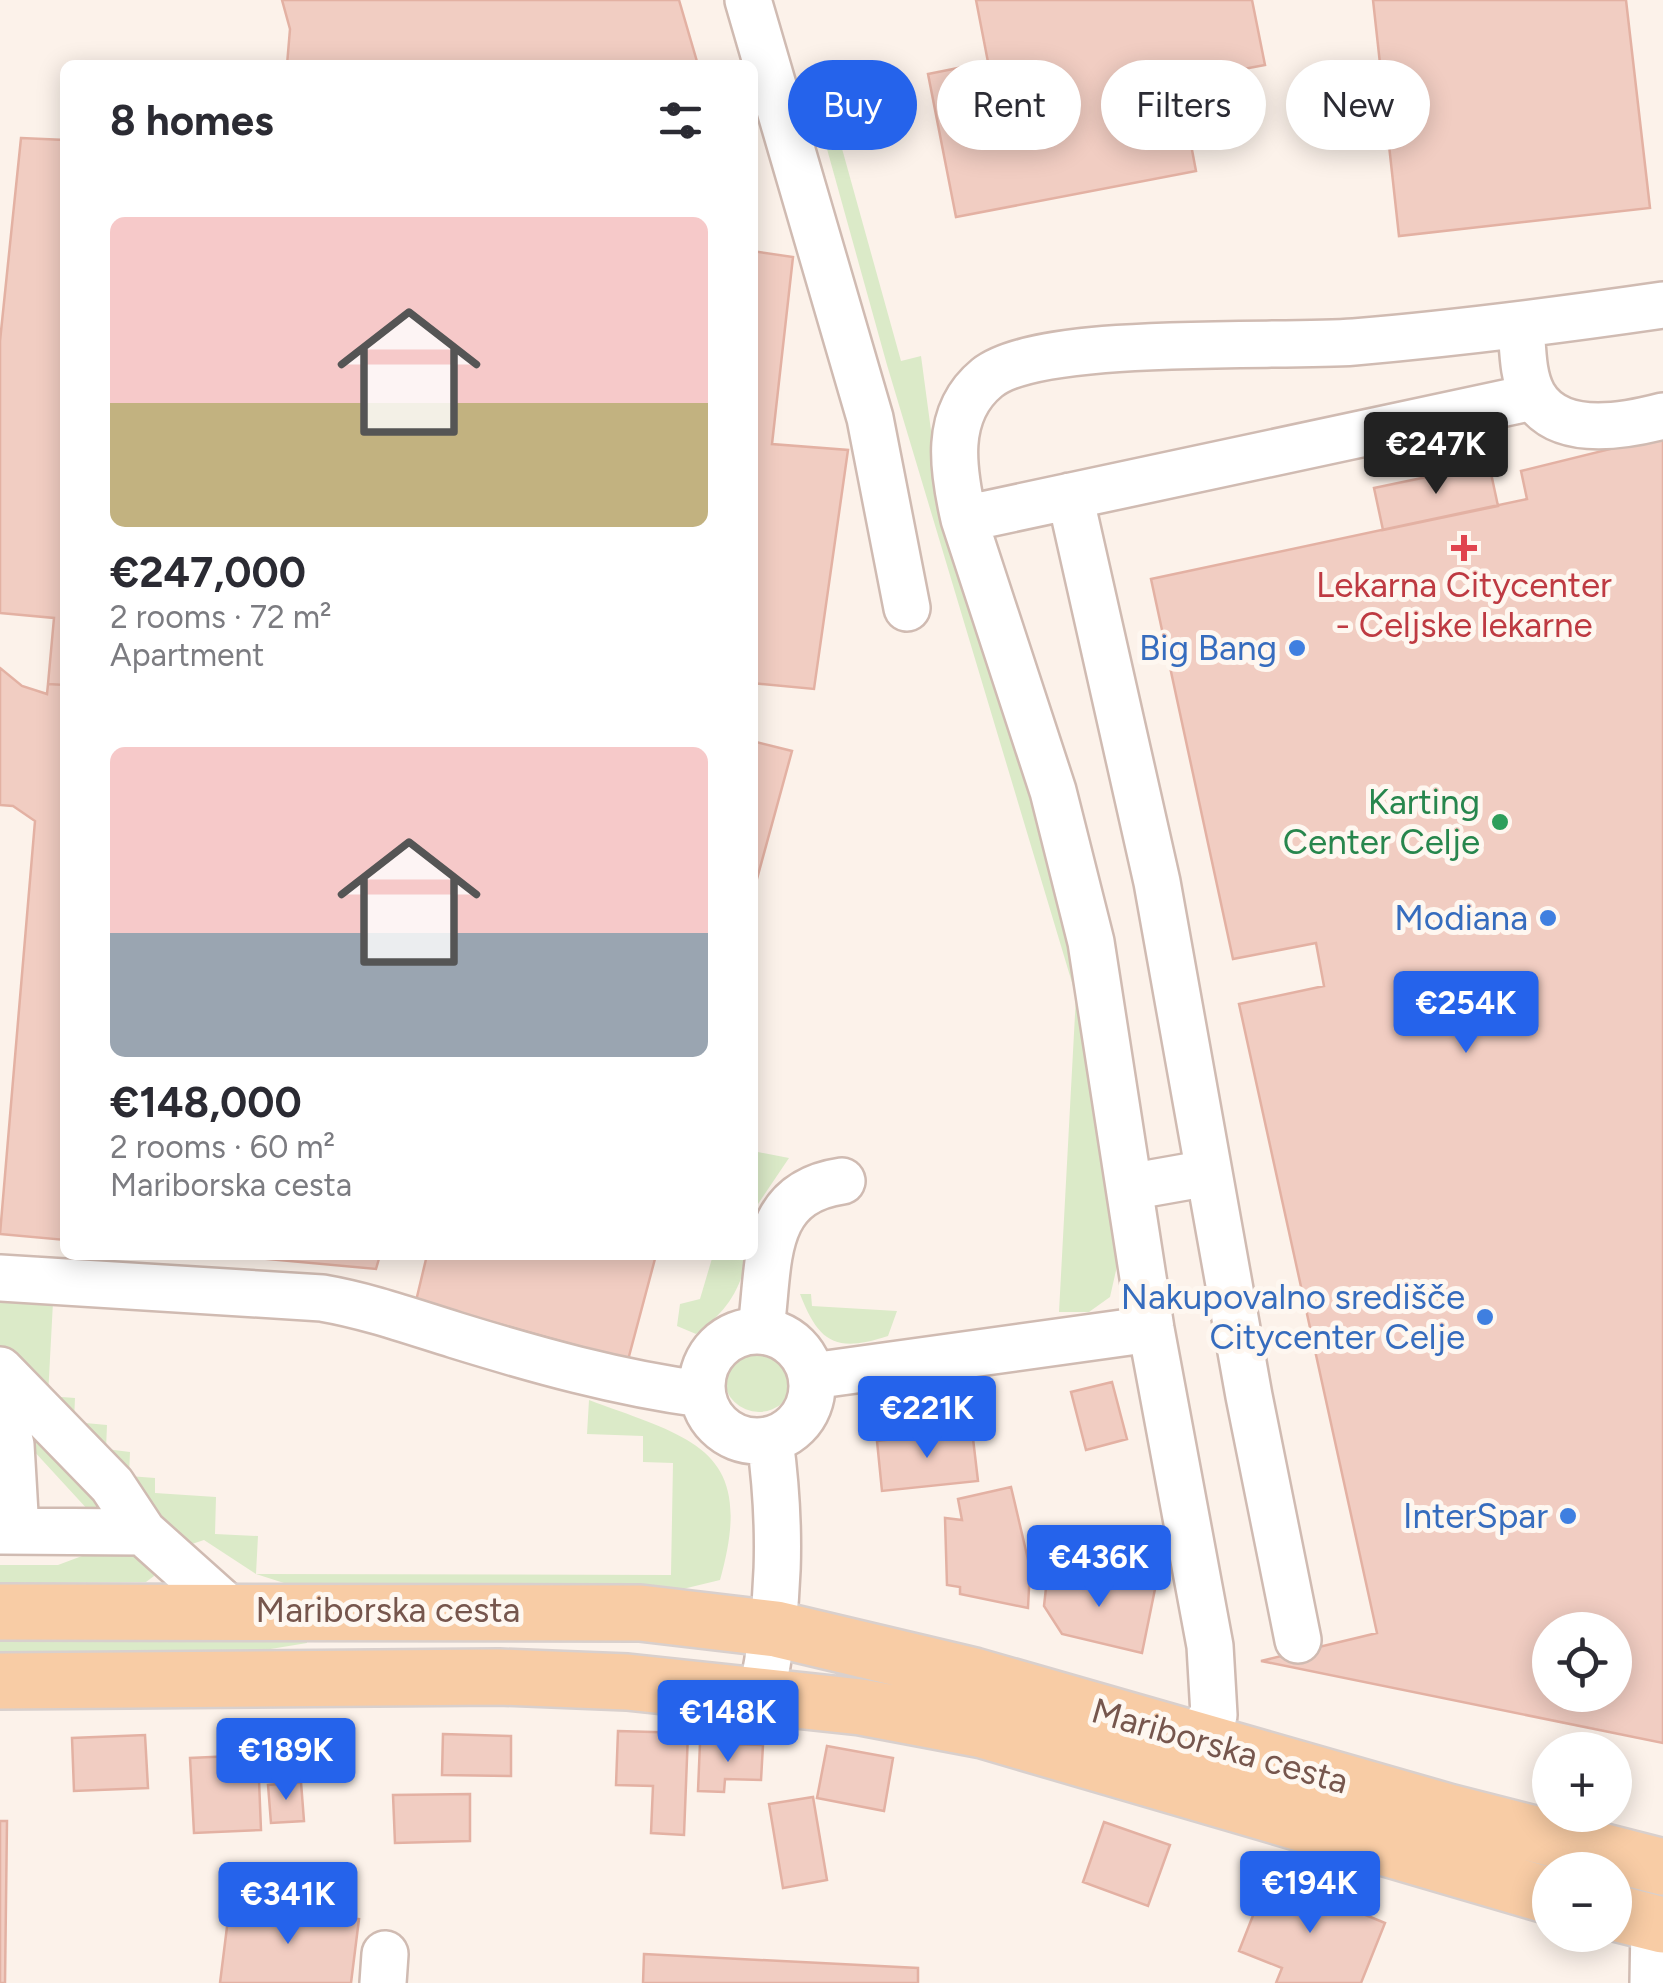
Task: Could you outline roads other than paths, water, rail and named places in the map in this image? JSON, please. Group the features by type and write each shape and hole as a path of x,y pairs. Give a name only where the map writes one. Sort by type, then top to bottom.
{"main road":[{"name":"Mariborska cesta","path":"0,1612 640,1613 776,1628 1196,1736 1325,1778 1663,1867"},
{"name":"Mariborska cesta","path":"0,1681 498,1677 627,1682 861,1706 982,1730 1532,1891"}],"street":[{"path":"748,0 870,418 907,608"},
{"path":"1196,1736 1214,1714 1210,1646 1151,1329 1092,942 1054,791 964,519 956,484 954,437 964,405 988,377 1028,360 1093,351 1350,342 1521,326 1663,305"},
{"path":"1521,326 1524,366 1533,397 1552,414 1581,425 1622,426 1663,416"},
{"path":"964,519 1533,397"},
{"path":"1070,496 1157,882 1208,1174 1298,1640"},
{"path":"1129,1187 1208,1174"},
{"path":"761,1329 774,1226 791,1199 817,1184 842,1180"},
{"path":"0,1278 337,1300 551,1363 650,1388 702,1394"},
{"path":"761,1329 792,1342 812,1376 809,1406 794,1428 770,1440 736,1437 713,1420 702,1394 706,1362 731,1336 761,1329"},
{"path":"812,1376 1151,1329"},
{"path":"0,1370 112,1485 143,1532 229,1610"},
{"path":"0,1399 6,1445 8,1531 143,1532"},
{"path":"761,1696 776,1628 780,1515 770,1440"},
{"path":"1644,1921 1653,1983"}],"place":[{"name":"Lekarna Citycenter - Celjske lekarne","path":"1464,548"},
{"name":"Big Bang","path":"1297,648"},
{"name":"Karting Center Celje","path":"1500,822"},
{"name":"Modiana","path":"1548,918"},
{"name":"Nakupovalno središče Citycenter Celje","path":"1485,1317"},
{"name":"InterSpar","path":"1568,1516"}]}
